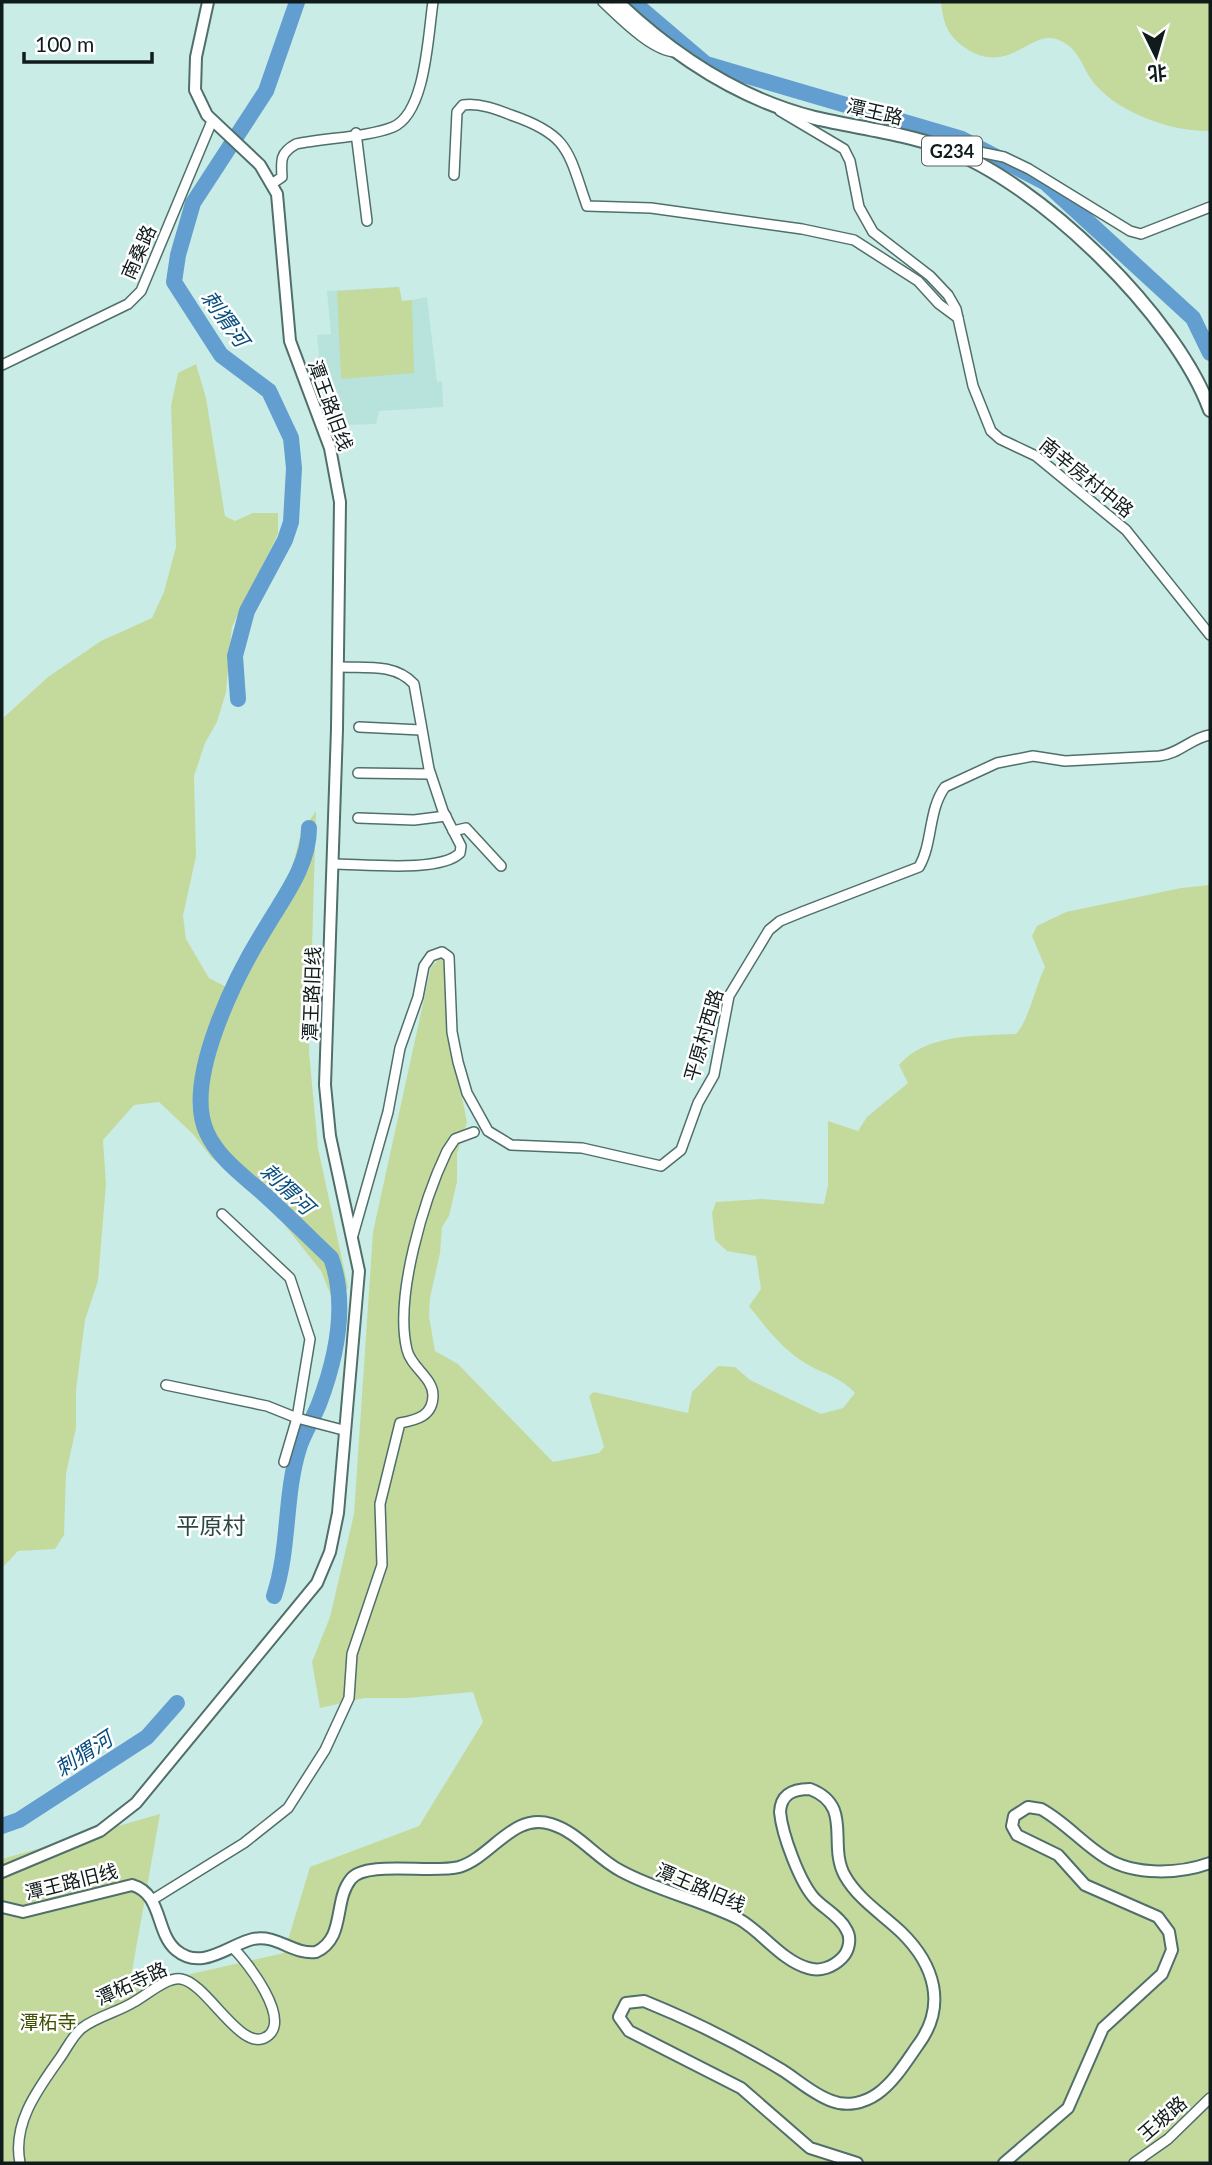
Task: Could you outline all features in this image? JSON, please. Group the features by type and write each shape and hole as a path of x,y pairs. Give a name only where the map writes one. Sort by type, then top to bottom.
{"highway":[{"name":"潭王路","path":"617,2 698,69 759,99 813,117 943,147 1008,179 1074,233 1155,315 1183,354 1210,410"}],"main road":[{"name":"潭王路旧线","path":"2,1872 100,1831 128,1811 305,1601 324,1569 334,1536 358,1289 353,1235 326,1108 342,522 338,483 326,433 290,341 281,220 273,183 251,157 215,123 198,100 194,80 208,2"},
{"name":"潭王路旧线","path":"2,1908 23,1912 125,1885 138,1886 152,1900 168,1939 178,1952 204,1957 234,1949 249,1940 268,1938 303,1952 316,1952 333,1936 346,1886 358,1873 370,1869 431,1871 460,1867 479,1857 512,1830 537,1821 552,1824 570,1833 621,1871 741,1920 808,1968 829,1967 845,1954 848,1934 842,1924 806,1888 780,1812 782,1799 787,1795 810,1789 823,1796 834,1807 839,1860 845,1875 863,1898 906,1937 923,1962 935,1993 936,2009 930,2026 894,2077 868,2100 850,2104 832,2102 758,2056 644,2001 626,2003 619,2017 629,2031 741,2088 810,2148 857,2163"},
{"path":"1004,2163 1068,2108 1103,2028 1162,1974 1172,1950 1169,1931 1158,1917 1085,1885 1058,1855 1017,1835 1012,1826 1014,1816 1028,1807 1041,1809 1107,1858 1126,1866 1180,1872 1210,1863"}],"street":[{"path":"273,183 282,177 281,159 285,150 296,144 392,128 406,120 413,110 424,68 433,2"},
{"path":"603,2 625,23 666,52 676,52"},
{"name":"南辛房村中路","path":"759,99 844,149 850,161 854,193 873,232 930,276 948,295 958,318 973,386 991,431 1000,439 1052,467 1126,530 1210,635"},
{"path":"454,175 457,112 463,105 475,104 548,129 564,146 573,162 587,206 650,208 802,229 854,240 918,281 939,304 958,318"},
{"name":"南桑路","path":"2,365 128,304 141,291 215,123"},
{"path":"356,133 367,220"},
{"path":"918,141 1004,157 1130,231 1141,234 1210,207"},
{"path":"333,864 437,864 454,859 460,853 461,846 430,774 416,691 404,673 385,668 339,667"},
{"path":"359,727 421,730"},
{"name":"平原村西路","path":"353,1235 388,1112 400,1048 418,997 424,966 431,956 442,953 449,957 452,1032 458,1062 467,1093 488,1131 511,1145 582,1148 661,1166 681,1150 698,1103 714,1075 729,996 769,930 780,921 919,867 925,856 937,797 945,787 1014,759 1033,756 1065,761 1159,757 1173,755 1199,737 1210,735"},
{"path":"358,773 430,774"},
{"path":"358,818 414,820 446,816"},
{"path":"453,831 466,828 501,866"},
{"path":"152,1900 244,1843 288,1808 326,1750 349,1698 352,1654 382,1565 380,1504 400,1423 420,1419 428,1412 433,1397 432,1385 415,1368 407,1349 408,1263 447,1151 455,1139 474,1132"},
{"path":"222,1214 290,1278 310,1339 297,1418 284,1462"},
{"path":"166,1385 267,1406 297,1418 343,1430"},
{"name":"潭柘寺路","path":"20,2163 17,2146 34,2094 80,2030 96,2019 128,2006 168,1981 182,1979 193,1985 209,1997 243,2035 257,2040 267,2037 275,2026 275,2012 234,1949"},
{"name":"王坡路","path":"1134,2163 1168,2139 1210,2098"}],"shaded area":[{"path":"399,287 402,302 427,297 437,382 442,381 443,407 379,411 376,424 340,425 328,421 313,386 322,385 317,335 331,334 327,291"}],"green space":[{"path":"941,2 1210,2 1210,131 1161,124 1128,110 1101,91 1073,49 1052,38 1041,39 1008,55 980,55 964,47 950,33"},
{"path":"399,287 402,301 412,300 414,373 341,379 337,291"},
{"path":"196,364 206,398 225,516 235,521 253,513 278,513 278,534 232,627 226,692 217,722 205,743 194,776 196,856 183,916 186,939 209,978 238,993 251,960 284,899 301,833 316,811 309,1052 318,1148 348,1287 343,1297 332,1298 321,1271 272,1209 211,1157 193,1134 159,1102 134,1105 103,1140 106,1184 98,1281 85,1320 76,1390 76,1428 66,1474 64,1535 55,1549 18,1551 2,1568 2,719 48,677 101,641 152,618 164,592 176,547 171,406 178,373"},
{"name":"潭柘寺","path":"1210,885 1210,2163 2,2163 2,1859 160,1814 129,1988 284,1953 310,1867 419,1826 483,1722 473,1692 407,1698 364,1698 320,1708 312,1662 330,1617 354,1514 373,1232 431,967 441,957 445,965 456,1068 467,1122 457,1154 457,1182 449,1216 442,1227 440,1253 430,1298 429,1316 435,1351 458,1364 553,1462 599,1453 604,1447 589,1396 594,1392 688,1413 692,1392 718,1366 735,1367 750,1380 821,1414 843,1408 855,1393 842,1382 806,1364 792,1353 749,1306 761,1289 756,1256 727,1251 715,1240 712,1213 716,1202 762,1199 824,1204 828,1185 828,1121 858,1131 867,1117 908,1083 899,1065 923,1047 954,1038 1016,1034 1028,1012 1045,967 1032,936 1037,926 1066,912 1181,888"}],"waterway":[{"name":"刺猬河","path":"238,699 235,656 247,611 285,540 291,522 294,468 291,438 269,391 221,355 174,282 178,255 193,203 266,91 297,2"},
{"path":"633,2 706,64 962,139 1046,183 1193,318 1210,353"},
{"name":"刺猬河","path":"274,1596 283,1559 294,1466 301,1442 317,1410 335,1350 339,1294 331,1258 233,1167 212,1142 201,1111 202,1086 216,1028 253,949 300,868 309,828"},
{"name":"刺猬河","path":"2,1826 19,1820 147,1737 177,1703"}],"district":[{"name":"平原村","path":"211,1525"}]}
